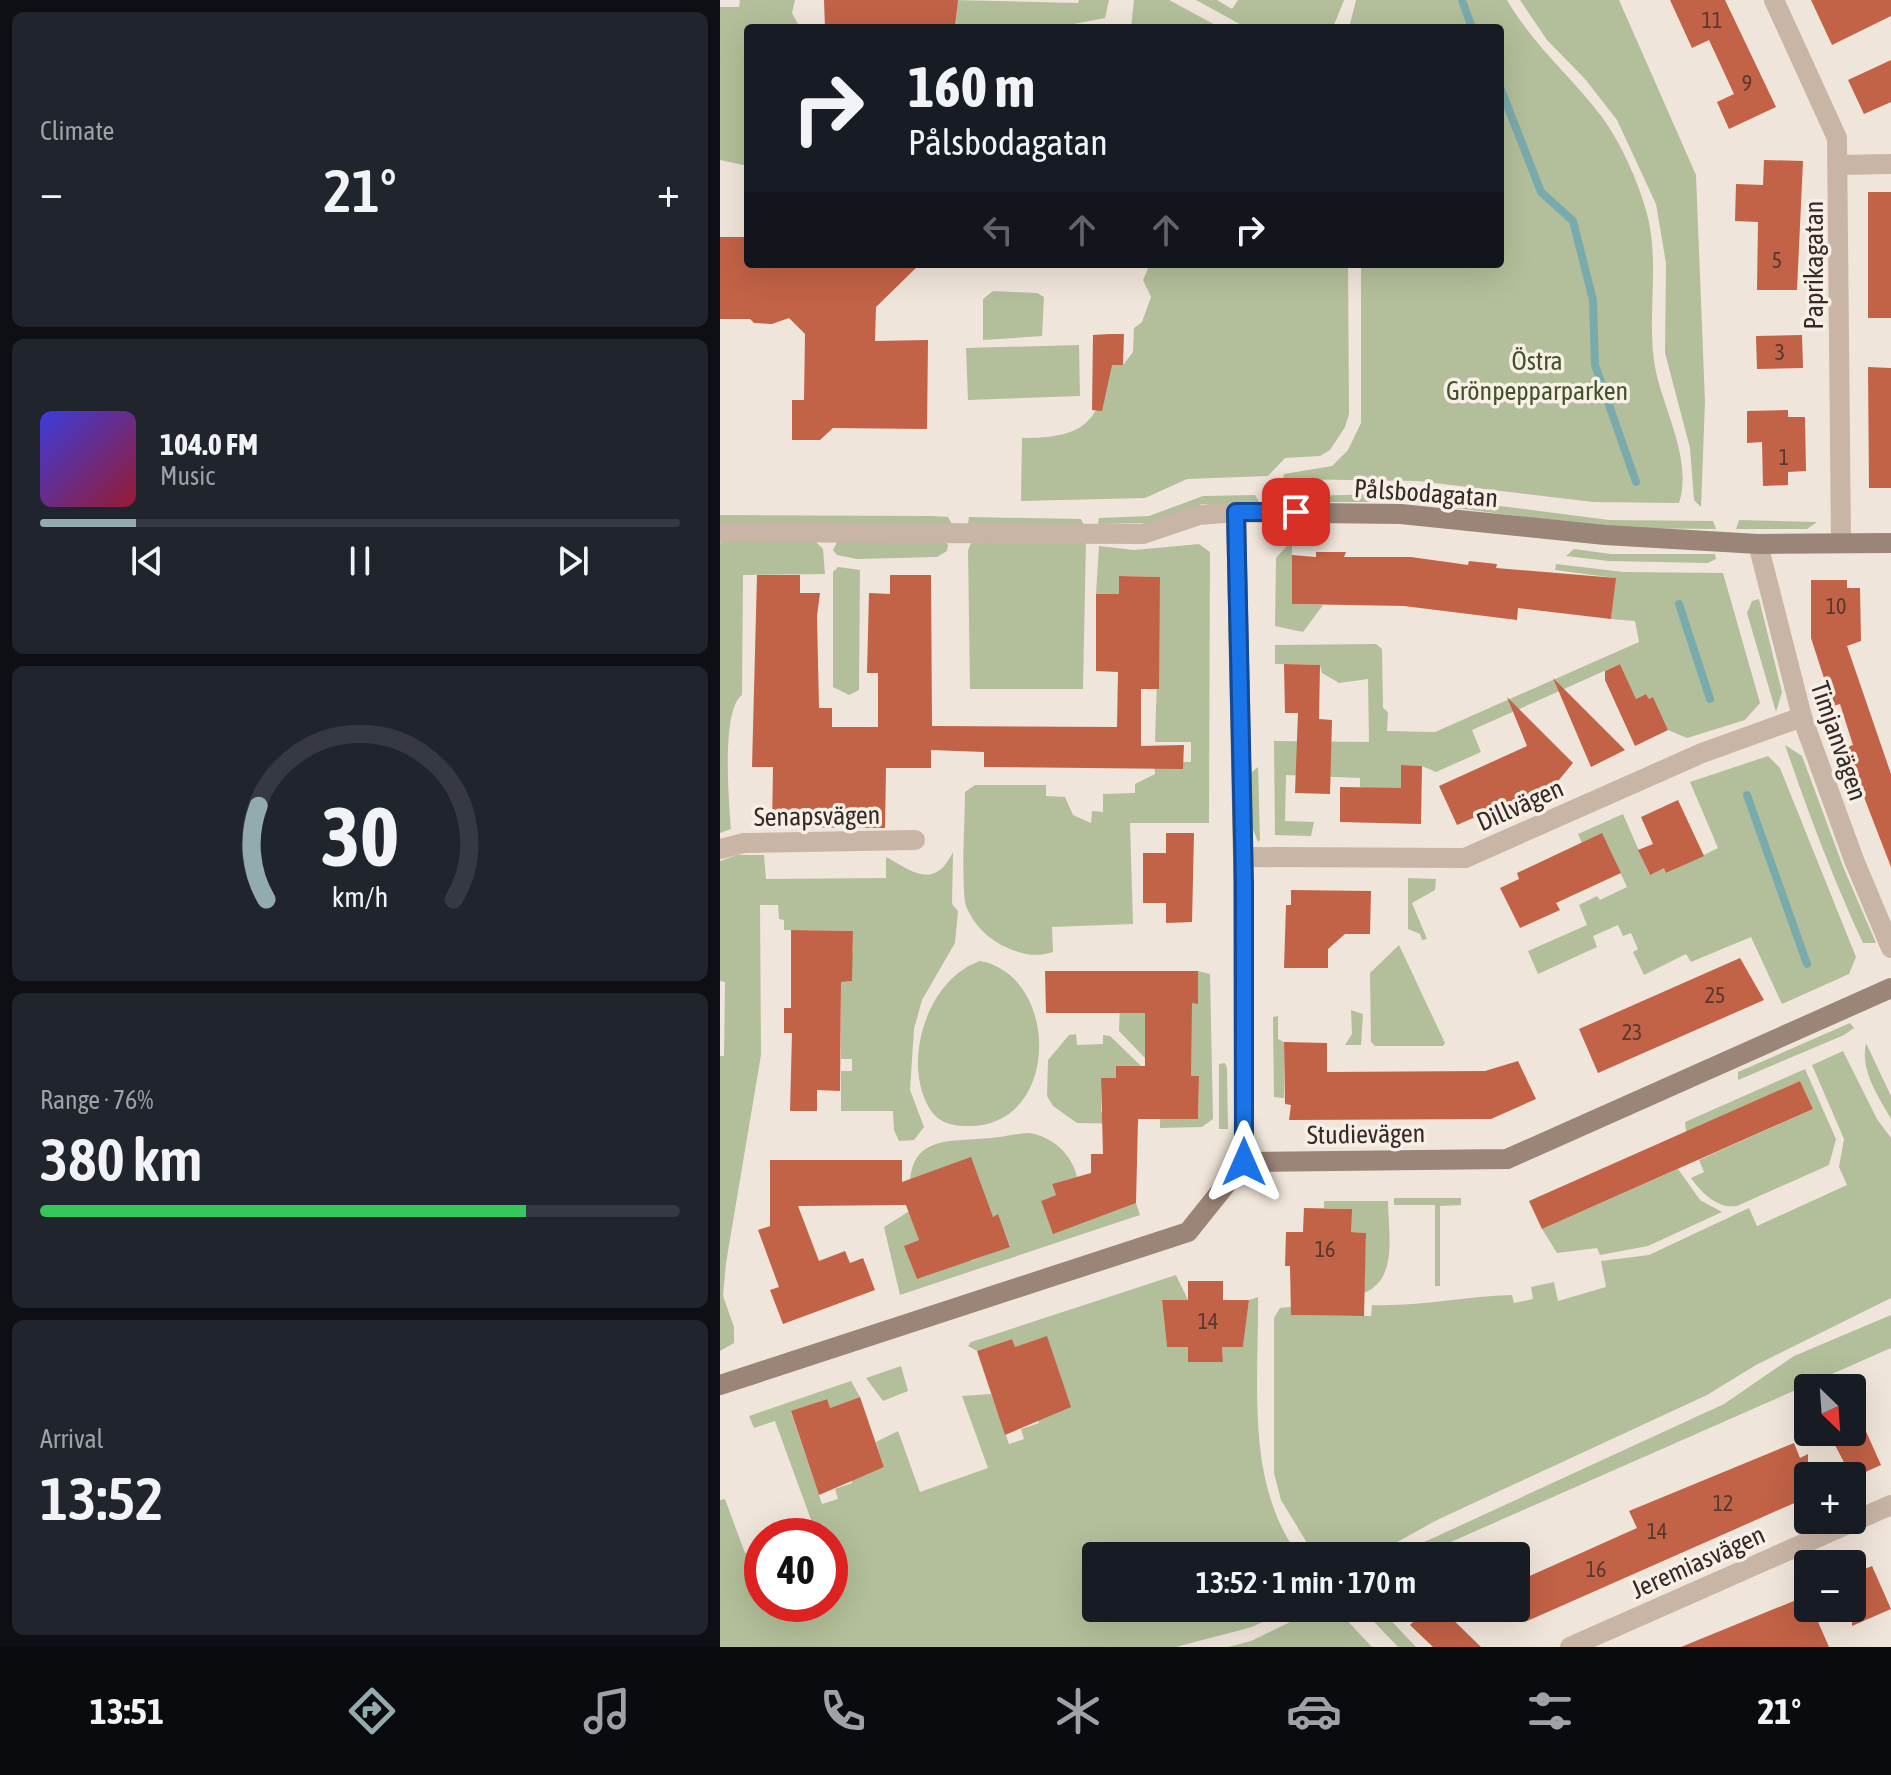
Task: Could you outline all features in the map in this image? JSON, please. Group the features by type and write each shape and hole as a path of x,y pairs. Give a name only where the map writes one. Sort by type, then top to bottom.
{"street":[{"name":"Paprikagatan","path":"1774,0 1837,138 1841,543"},
{"path":"1839,165 1891,164"},
{"path":"720,1385 1188,1232 1244,1162 1243,857 1236,512"},
{"name":"Pålsbodagatan","path":"720,532 1143,534 1199,515 1236,512 1401,514 1605,535 1758,544 1891,543"},
{"name":"Timjanvägen","path":"1758,544 1802,717 1854,860 1891,948"},
{"name":"Dillvägen","path":"1243,857 1465,858 1702,753 1802,717"},
{"name":"Senapsvägen","path":"720,849 744,843 915,840"},
{"name":"Studievägen","path":"1244,1162 1507,1159 1891,988"},
{"name":"Jeremiasvägen","path":"1570,1647 1891,1505"}],"green space":[{"path":"740,0 795,0 792,13 798,24 744,24 744,165 720,160 720,7 739,7"},
{"path":"954,0 1078,3 1079,0 1109,0 1105,18 1074,24 956,24 957,5"},
{"path":"1134,0 1169,0 1214,24 1131,24"},
{"path":"1196,0 1217,0 1232,9 1238,0 1344,0 1334,24 1240,24"},
{"name":"Östra Grönpepparparken","path":"1356,0 1507,0 1528,32 1609,127 1633,174 1650,230 1655,367 1680,452 1682,486 1679,503 1593,502 1418,481 1283,479 1284,474 1332,466 1348,450 1361,423 1361,268 1504,268 1504,24 1350,24"},
{"path":"1520,0 1619,0 1696,175 1705,402 1701,507 1694,500 1690,448 1665,353 1666,263 1656,204 1617,120 1585,79 1547,40"},
{"path":"1148,268 1348,268 1349,414 1345,427 1330,450 1320,456 1285,458 1268,476 1187,479 1145,498 1021,501 1022,438 1073,431 1093,414 1100,402 1108,365 1123,365 1133,352 1134,328 1142,322 1151,297 1143,280"},
{"path":"993,291 1037,293 1044,297 1042,336 983,340 983,299"},
{"path":"1079,345 1080,396 968,400 966,348"},
{"path":"1375,494 1371,502 1282,502 1280,497"},
{"path":"1255,495 1259,502 1253,504 1202,504 1152,523 1098,524 1099,518 1149,516 1203,496"},
{"path":"1409,496 1609,520 1713,521 1716,529 1609,528 1410,502"},
{"path":"720,515 932,516 948,517 952,524 720,524"},
{"path":"969,517 1081,519 1084,525 968,524"},
{"path":"1739,520 1817,522 1807,529 1736,529"},
{"path":"973,539 1086,539 1083,689 970,689 968,550"},
{"path":"723,540 814,540 823,549 825,574 743,575 742,695 735,704 729,737 731,829 720,833 720,543"},
{"path":"838,540 945,541 948,545 947,551 937,557 857,559 837,555 833,550"},
{"path":"1199,544 1210,552 1209,823 1130,823 1133,924 1052,927 1053,952 1026,954 1003,946 978,926 966,906 963,869 965,792 975,785 1046,785 1046,796 1065,797 1073,815 1091,823 1092,811 1103,812 1103,794 1135,793 1135,784 1155,774 1154,762 1191,762 1191,742 1155,742 1160,577 1119,576 1119,594 1096,594 1099,546 1134,550"},
{"path":"1292,545 1292,604 1323,605 1303,632 1275,626 1276,558"},
{"path":"1574,549 1611,554 1715,554 1716,559 1708,563 1609,561 1566,556"},
{"path":"1556,564 1623,572 1723,573 1760,703 1745,720 1687,738 1668,730 1653,697 1649,699 1646,694 1636,699 1620,664 1472,730 1481,752 1436,772 1422,766 1401,765 1401,794 1360,787 1360,778 1286,775 1285,821 1314,822 1311,836 1275,835 1274,741 1369,742 1368,679 1339,683 1322,673 1320,665 1275,664 1275,645 1376,644 1382,649 1383,708 1388,712 1387,731 1435,732 1639,642 1635,621 1611,619 1615,578 1555,570"},
{"path":"838,567 860,570 859,690 849,695 833,687 833,572"},
{"path":"1759,599 1782,692 1776,712 1747,613 1752,601"},
{"path":"1785,745 1802,756 1844,869 1876,943 1863,943 1821,845"},
{"path":"1768,756 1780,768 1856,957 1849,974 1782,1004 1751,937 1691,962 1686,954 1644,975 1633,952 1638,949 1631,933 1623,936 1618,925 1593,936 1597,947 1538,974 1528,951 1587,925 1579,905 1597,896 1600,900 1627,887 1602,834 1582,843 1578,834 1623,814 1649,874 1664,868 1667,873 1718,848 1690,782"},
{"path":"1258,767 1258,842 1250,822 1252,772"},
{"path":"953,852 952,904 958,911 955,943 922,1000 914,1029 910,1090 924,1127 914,1140 899,1141 894,1130 893,1111 841,1111 841,1071 852,1071 852,1059 841,1059 841,982 852,981 852,972 842,952 853,952 853,931 784,930 778,905 760,905 761,1055 726,1263 723,1296 734,1327 734,1343 720,1351 720,1056 724,1056 725,982 720,981 720,861 737,855 764,855 766,879 886,878 886,857 914,872 930,874 946,864"},
{"path":"1408,878 1436,879 1435,890 1412,903 1427,939 1422,940 1420,934 1408,929"},
{"path":"1399,945 1445,1043 1443,1046 1375,1046 1371,1042 1370,973"},
{"path":"980,961 1006,972 1025,993 1036,1020 1039,1050 1034,1078 1020,1103 998,1120 967,1126 954,1125 938,1118 927,1104 920,1085 920,1043 934,1001 962,970"},
{"path":"1198,971 1210,974 1213,1119 1202,1127 1160,1128 1160,1112 1174,1119 1198,1119 1199,1077 1191,1076 1146,1036 1145,1058 1119,1031 1120,1003 1198,1003"},
{"path":"1351,1010 1363,1014 1361,1045 1345,1045 1352,1034"},
{"path":"1278,1016 1278,1039 1284,1042 1284,1098 1274,1097 1273,1017"},
{"path":"1850,1023 1854,1028 1844,1035 1738,1080 1738,1072"},
{"path":"1076,1034 1077,1045 1103,1044 1103,1035 1110,1036 1141,1066 1117,1066 1116,1078 1101,1078 1101,1112 1139,1113 1138,1124 1077,1123 1053,1106 1047,1096 1048,1060 1069,1035"},
{"path":"1866,1043 1891,1096 1891,1119 1868,1073"},
{"path":"1843,1051 1877,1119 1891,1138 1891,1298 1756,1365 1707,1395 1437,1520 1397,1542 1306,1542 1281,1500 1274,1473 1274,1318 1280,1308 1291,1307 1291,1315 1371,1316 1372,1305 1512,1295 1514,1303 1533,1299 1531,1287 1554,1282 1558,1301 1606,1287 1601,1261 1649,1255 1749,1208 1757,1226 1847,1185 1839,1167 1844,1139 1812,1065"},
{"path":"1225,1063 1228,1129 1219,1129 1219,1064"},
{"path":"1805,1069 1836,1139 1829,1165 1737,1206 1723,1205 1711,1199 1691,1178 1704,1172 1699,1160 1813,1109 1800,1081 1686,1132 1685,1122"},
{"path":"1028,1133 1045,1138 1060,1148 1071,1161 1077,1177 1052,1184 1056,1195 1041,1201 1053,1233 1136,1203 1140,1215 900,1295 884,1227 911,1210 919,1240 905,1246 917,1279 959,1264 969,1255 971,1261 1010,1246 998,1215 993,1217 910,1189 917,1158 935,1144 948,1141"},
{"path":"1678,1169 1700,1200 1722,1212 1648,1246 1600,1255 1597,1248 1557,1253 1542,1229"},
{"path":"1394,1198 1461,1198 1461,1205 1440,1206 1440,1286 1435,1286 1435,1205 1394,1205"},
{"path":"1324,1201 1388,1201 1390,1240 1387,1266 1383,1277 1364,1293 1366,1233 1351,1232 1351,1209 1324,1208"},
{"path":"1176,1275 1188,1300 1162,1300 1167,1347 1188,1347 1223,1361 1222,1347 1243,1347 1249,1300 1258,1297 1257,1398 1263,1465 1270,1497 1291,1542 1082,1542 1082,1622 1262,1622 1176,1647 720,1647 720,1500 725,1499 744,1550 744,1622 848,1622 848,1518 810,1518 775,1421 754,1428 749,1416 851,1381 860,1397 830,1408 826,1399 791,1412 822,1504 838,1499 835,1489 852,1483 851,1479 884,1467 876,1442 898,1431 920,1492 988,1468 962,1396 991,1394 1009,1444 1024,1439 1021,1429 1039,1423 1012,1339 977,1351 968,1346 971,1342"},
{"path":"1891,1315 1891,1348 1832,1374 1794,1374 1794,1391 1451,1542 1424,1542 1724,1404 1794,1356"},
{"path":"901,1366 908,1391 883,1401 866,1378"},
{"path":"1290,1622 1348,1622 1372,1647 1228,1647 1251,1641"},
{"path":"1374,1622 1392,1622 1416,1647 1398,1647"}],"building":[{"path":"824,0 958,0 955,24 825,24"},
{"path":"1670,0 1725,0 1776,107 1729,129 1717,102 1734,94 1709,40 1692,48"},
{"path":"1811,0 1891,0 1891,16 1832,45"},
{"path":"1891,60 1891,102 1864,114 1848,80"},
{"path":"1764,160 1803,161 1797,290 1757,290 1758,222 1735,221 1736,184 1763,185"},
{"path":"1868,192 1891,192 1891,318 1868,318"},
{"path":"720,237 744,237 744,268 916,268 876,307 875,341 928,340 927,429 833,428 820,440 792,440 792,400 804,400 805,334 789,318 772,324 754,323 750,319 720,319"},
{"path":"1124,334 1123,365 1112,365 1102,411 1092,410 1093,335"},
{"path":"1802,335 1803,368 1757,369 1756,336"},
{"path":"1868,367 1891,368 1891,488 1869,488"},
{"path":"1788,410 1788,417 1805,417 1806,471 1788,472 1788,485 1763,486 1762,442 1747,443 1747,411"},
{"path":"1316,552 1346,552 1344,557 1411,557 1468,565 1469,561 1497,564 1496,568 1616,578 1611,619 1518,608 1517,620 1404,606 1292,604 1292,555 1316,557"},
{"path":"757,575 800,575 800,593 820,593 817,616 819,708 832,708 832,727 878,727 878,673 867,673 869,593 890,594 890,575 931,575 932,726 1117,727 1118,672 1096,671 1096,594 1119,594 1119,576 1160,577 1159,689 1141,689 1141,746 1184,745 1183,769 984,767 984,752 931,750 931,768 886,768 885,828 772,827 773,767 752,767"},
{"path":"1811,580 1847,580 1847,588 1860,588 1861,641 1847,646 1891,774 1891,867 1845,748 1853,745 1840,704 1833,706 1811,638"},
{"path":"1284,664 1320,665 1319,719 1332,720 1330,794 1295,793 1298,713 1285,713"},
{"path":"1620,664 1636,699 1646,694 1649,699 1653,697 1668,730 1635,746 1605,680 1605,671"},
{"path":"1553,678 1625,750 1591,767"},
{"path":"1507,697 1573,763 1558,781 1457,825 1439,786 1527,746"},
{"path":"1401,765 1422,766 1421,824 1340,822 1340,787 1401,788"},
{"path":"1678,800 1704,856 1666,873 1664,868 1650,875 1638,850 1653,844 1641,817"},
{"path":"1166,833 1194,833 1192,922 1166,923 1166,903 1143,903 1143,853 1166,853"},
{"path":"1602,833 1621,873 1556,903 1560,910 1520,928 1500,888 1519,879 1517,873"},
{"path":"1291,890 1371,891 1370,934 1345,934 1328,949 1328,968 1284,968 1286,905 1291,905"},
{"path":"791,930 853,931 852,981 841,982 840,1091 817,1090 817,1111 790,1111 792,1033 784,1033 784,1008 791,1008"},
{"path":"1740,958 1764,1000 1598,1073 1579,1029"},
{"path":"1045,971 1198,971 1198,1004 1192,1003 1191,1076 1199,1076 1198,1119 1138,1119 1136,1203 1053,1234 1041,1201 1056,1195 1052,1184 1091,1173 1091,1154 1103,1154 1101,1078 1116,1078 1116,1066 1145,1066 1145,1013 1046,1013"},
{"path":"1284,1042 1327,1043 1327,1072 1485,1071 1518,1061 1536,1099 1491,1119 1289,1120 1291,1105 1285,1104"},
{"path":"1800,1081 1813,1109 1542,1229 1529,1201"},
{"path":"971,1157 993,1217 998,1214 1010,1247 917,1279 904,1246 919,1240 906,1205 798,1206 819,1261 845,1251 850,1263 863,1258 875,1290 783,1324 770,1290 779,1287 758,1230 770,1226 770,1160 902,1160 902,1182"},
{"path":"1304,1208 1352,1209 1351,1232 1366,1233 1364,1316 1291,1315 1290,1266 1285,1266 1286,1232 1303,1232"},
{"path":"1188,1281 1223,1281 1223,1300 1249,1300 1243,1347 1222,1347 1223,1362 1188,1362 1188,1347 1167,1347 1162,1300 1188,1300"},
{"path":"1047,1336 1071,1407 1005,1435 977,1351 1012,1339 1015,1347"},
{"path":"860,1397 884,1467 819,1495 791,1411 827,1399 830,1408"},
{"path":"1866,1431 1881,1465 1866,1472 1866,1462 1844,1462 1836,1446 1866,1446"},
{"path":"1794,1443 1800,1458 1808,1454 1808,1462 1794,1462 1794,1503 1530,1620 1530,1576 1637,1528 1629,1511"},
{"path":"1872,1566 1891,1609 1866,1620 1866,1568"},
{"path":"1794,1601 1794,1622 1818,1622 1829,1647 1681,1647"},
{"path":"1413,1622 1455,1622 1481,1647 1433,1647 1410,1625"}],"waterway":[{"path":"1462,0 1471,24"},
{"path":"1504,97 1541,192 1573,221 1593,300 1595,365 1636,482"},
{"path":"1679,604 1710,699"},
{"path":"1747,795 1807,964"}],"route":[{"path":"1244,1162 1244,883 1236,512 1296,512"}]}
